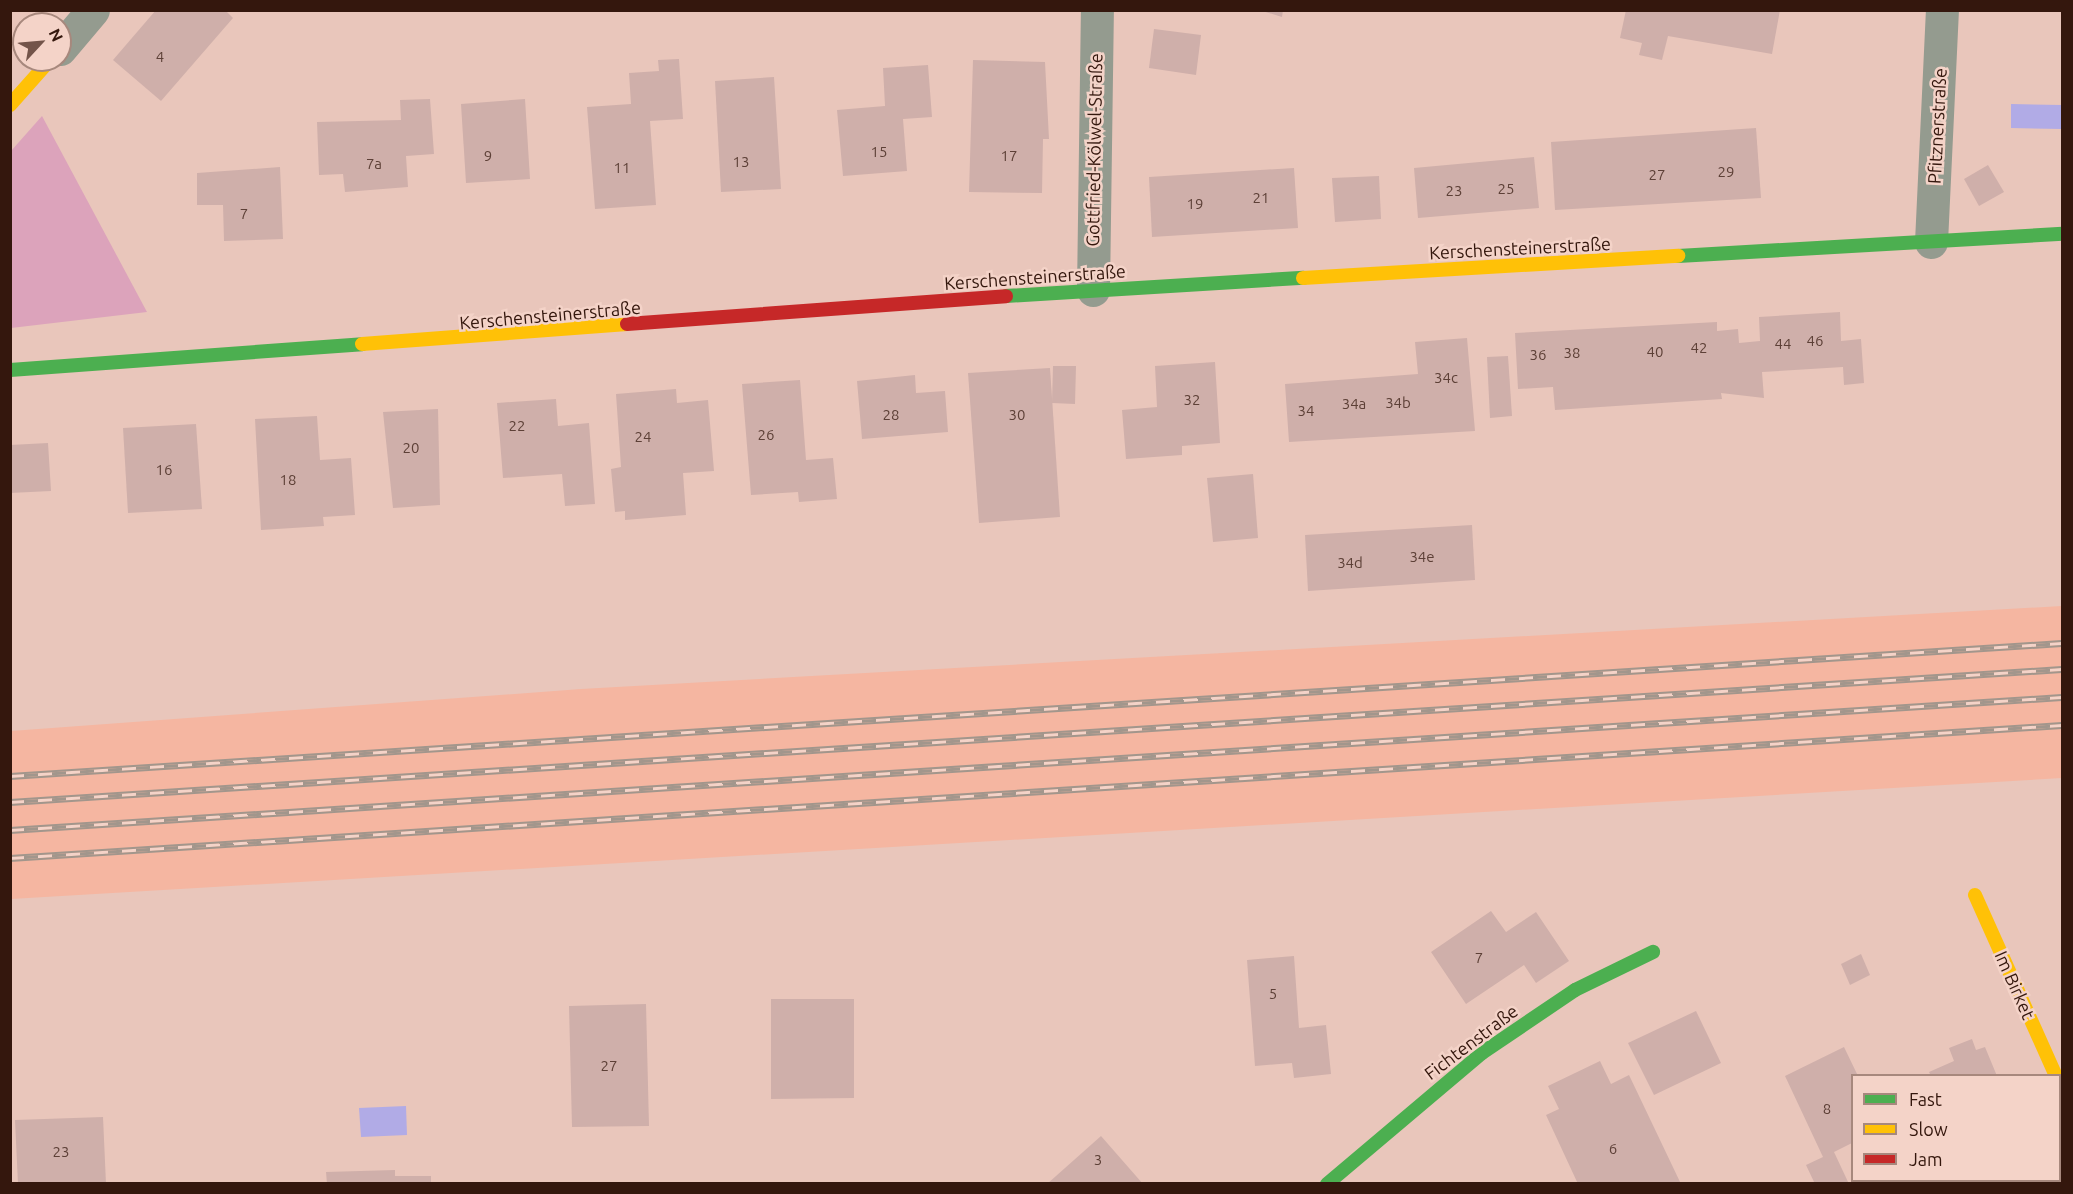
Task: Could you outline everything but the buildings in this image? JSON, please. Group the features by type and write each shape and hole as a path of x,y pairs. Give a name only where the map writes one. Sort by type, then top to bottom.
{"street":[{"path":"72,35 93,10"},
{"name":"Gottfried-Kölwel-Straße","path":"1093,290 1097,10"},
{"name":"Pfitznerstraße","path":"1931,242 1942,10"},
{"path":"10,105 39,72"},
{"name":"Kerschensteinerstraße","path":"10,370 1093,290 2062,234"},
{"name":"Im Birket","path":"1975,895 2055,1074"},
{"name":"Fichtenstraße","path":"1327,1184 1482,1053 1575,990 1653,952"}],"shaded area":[{"path":"2011,104 2062,105 2062,129 2011,128"},
{"path":"42,116 147,312 11,328 11,151"},
{"path":"2062,606 2062,778 11,899 11,731 581,689"},
{"path":"406,1106 407,1135 361,1137 359,1108"}],"railway":[{"path":"10,776 2062,643"},
{"path":"10,802 2062,669"},
{"path":"10,830 2062,697"},
{"path":"10,858 2062,725"}],"traffic: fast":[{"path":"1678,256 2062,234"},
{"path":"1006,296 1303,278"},
{"path":"10,370 362,344"},
{"path":"1327,1184 1482,1053 1575,990 1653,952"}],"traffic: slow":[{"path":"10,105 39,72"},
{"path":"1303,278 1678,256"},
{"path":"362,344 627,324"},
{"path":"1975,895 2055,1074"}],"traffic: jam":[{"path":"627,324 1006,296"}]}
